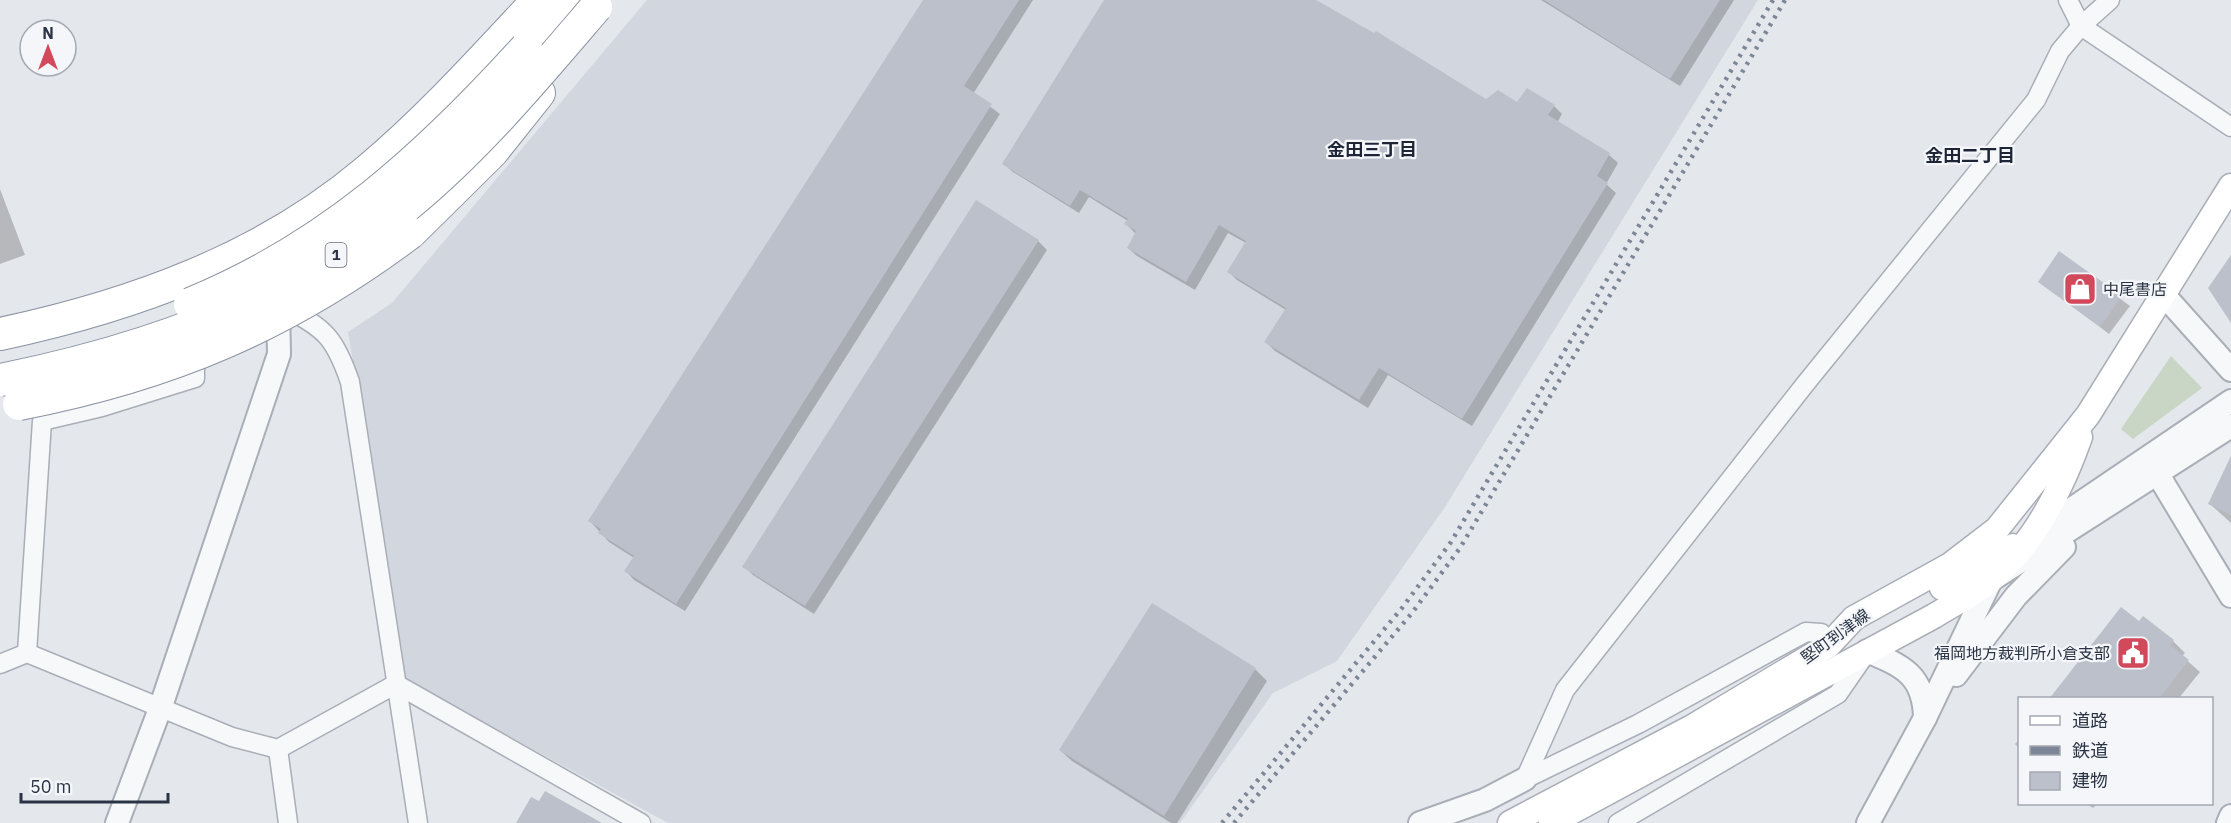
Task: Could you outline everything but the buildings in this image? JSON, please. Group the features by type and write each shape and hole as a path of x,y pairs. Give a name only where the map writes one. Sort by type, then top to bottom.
{"highway":[{"path":"4,336 98,310 173,284 261,244 314,210 365,172 409,134 460,84 538,0"},
{"path":"0,361 98,337 159,317 266,269 314,240 401,174 443,136 526,48 564,0"},
{"path":"6,402 106,386 211,350 301,306 358,271 410,233 492,152 546,83 596,2"},
{"name":"1","path":"0,380 101,357 164,337 260,297 330,259 408,205 490,129 596,2"}],"main road":[{"name":"堅町到津線","path":"1551,823 1697,735 1828,645 1854,618 1950,565 1997,529 2088,416 2231,186"},
{"name":"堅町到津線","path":"1510,823 1697,735 1934,616 1995,590 2031,535 2058,508 2069,468 2088,416"},
{"path":"2053,462 2047,481 2058,508"},
{"path":"1961,576 1979,575 1995,590 2012,557 2053,462"},
{"path":"1828,645 1855,636 1961,576 2012,557 2031,535"}],"street":[{"path":"4,336 87,327 213,283 270,256 322,222 396,165 499,59 547,0"},
{"path":"2068,0 2081,26 2231,127"},
{"path":"1525,779 1565,690 1806,383 2036,100 2061,51 2081,26 2110,0"},
{"path":"6,402 230,328 278,305 422,185 596,2"},
{"path":"117,823 161,706 279,354 278,305 270,256"},
{"path":"2163,294 2231,369"},
{"path":"278,305 318,325 341,355 350,382 417,823"},
{"path":"27,653 42,421 102,407 195,378 195,340"},
{"path":"2058,508 2231,401"},
{"path":"2012,557 2107,507 2231,426"},
{"path":"2157,473 2231,596"},
{"path":"2058,508 2092,513 2107,507"},
{"path":"1925,718 1968,658 2045,564 2107,507"},
{"path":"1968,658 1995,590"},
{"path":"1868,823 1995,590"},
{"path":"1420,823 1485,800 1638,724 1806,633 1821,633 1828,645"},
{"path":"1618,823 1838,694 1867,651 1902,667 1911,675 1923,695 1925,718"},
{"path":"0,664 27,653 232,737 278,748 396,684"},
{"path":"396,684 641,823"},
{"path":"278,748 288,823"},
{"path":"2228,823 2231,816"}],"shaded area":[{"path":"647,0 1758,0 1445,507 1337,661 1273,693 1180,823 668,823 406,680 348,332 392,303"}],"green space":[{"path":"2171,356 2202,388 2133,439 2121,429"}],"railway":[{"path":"1222,823 1402,608 1451,542 1773,0"},
{"path":"1234,823 1412,613 1460,548 1785,0"}],"place":[{"name":"中尾書店","path":"2080,289"},
{"name":"福岡地方裁判所小倉支部","path":"2133,653"}],"district":[{"name":"金田三丁目","path":"1372,150"},
{"name":"金田二丁目","path":"1970,156"}]}
